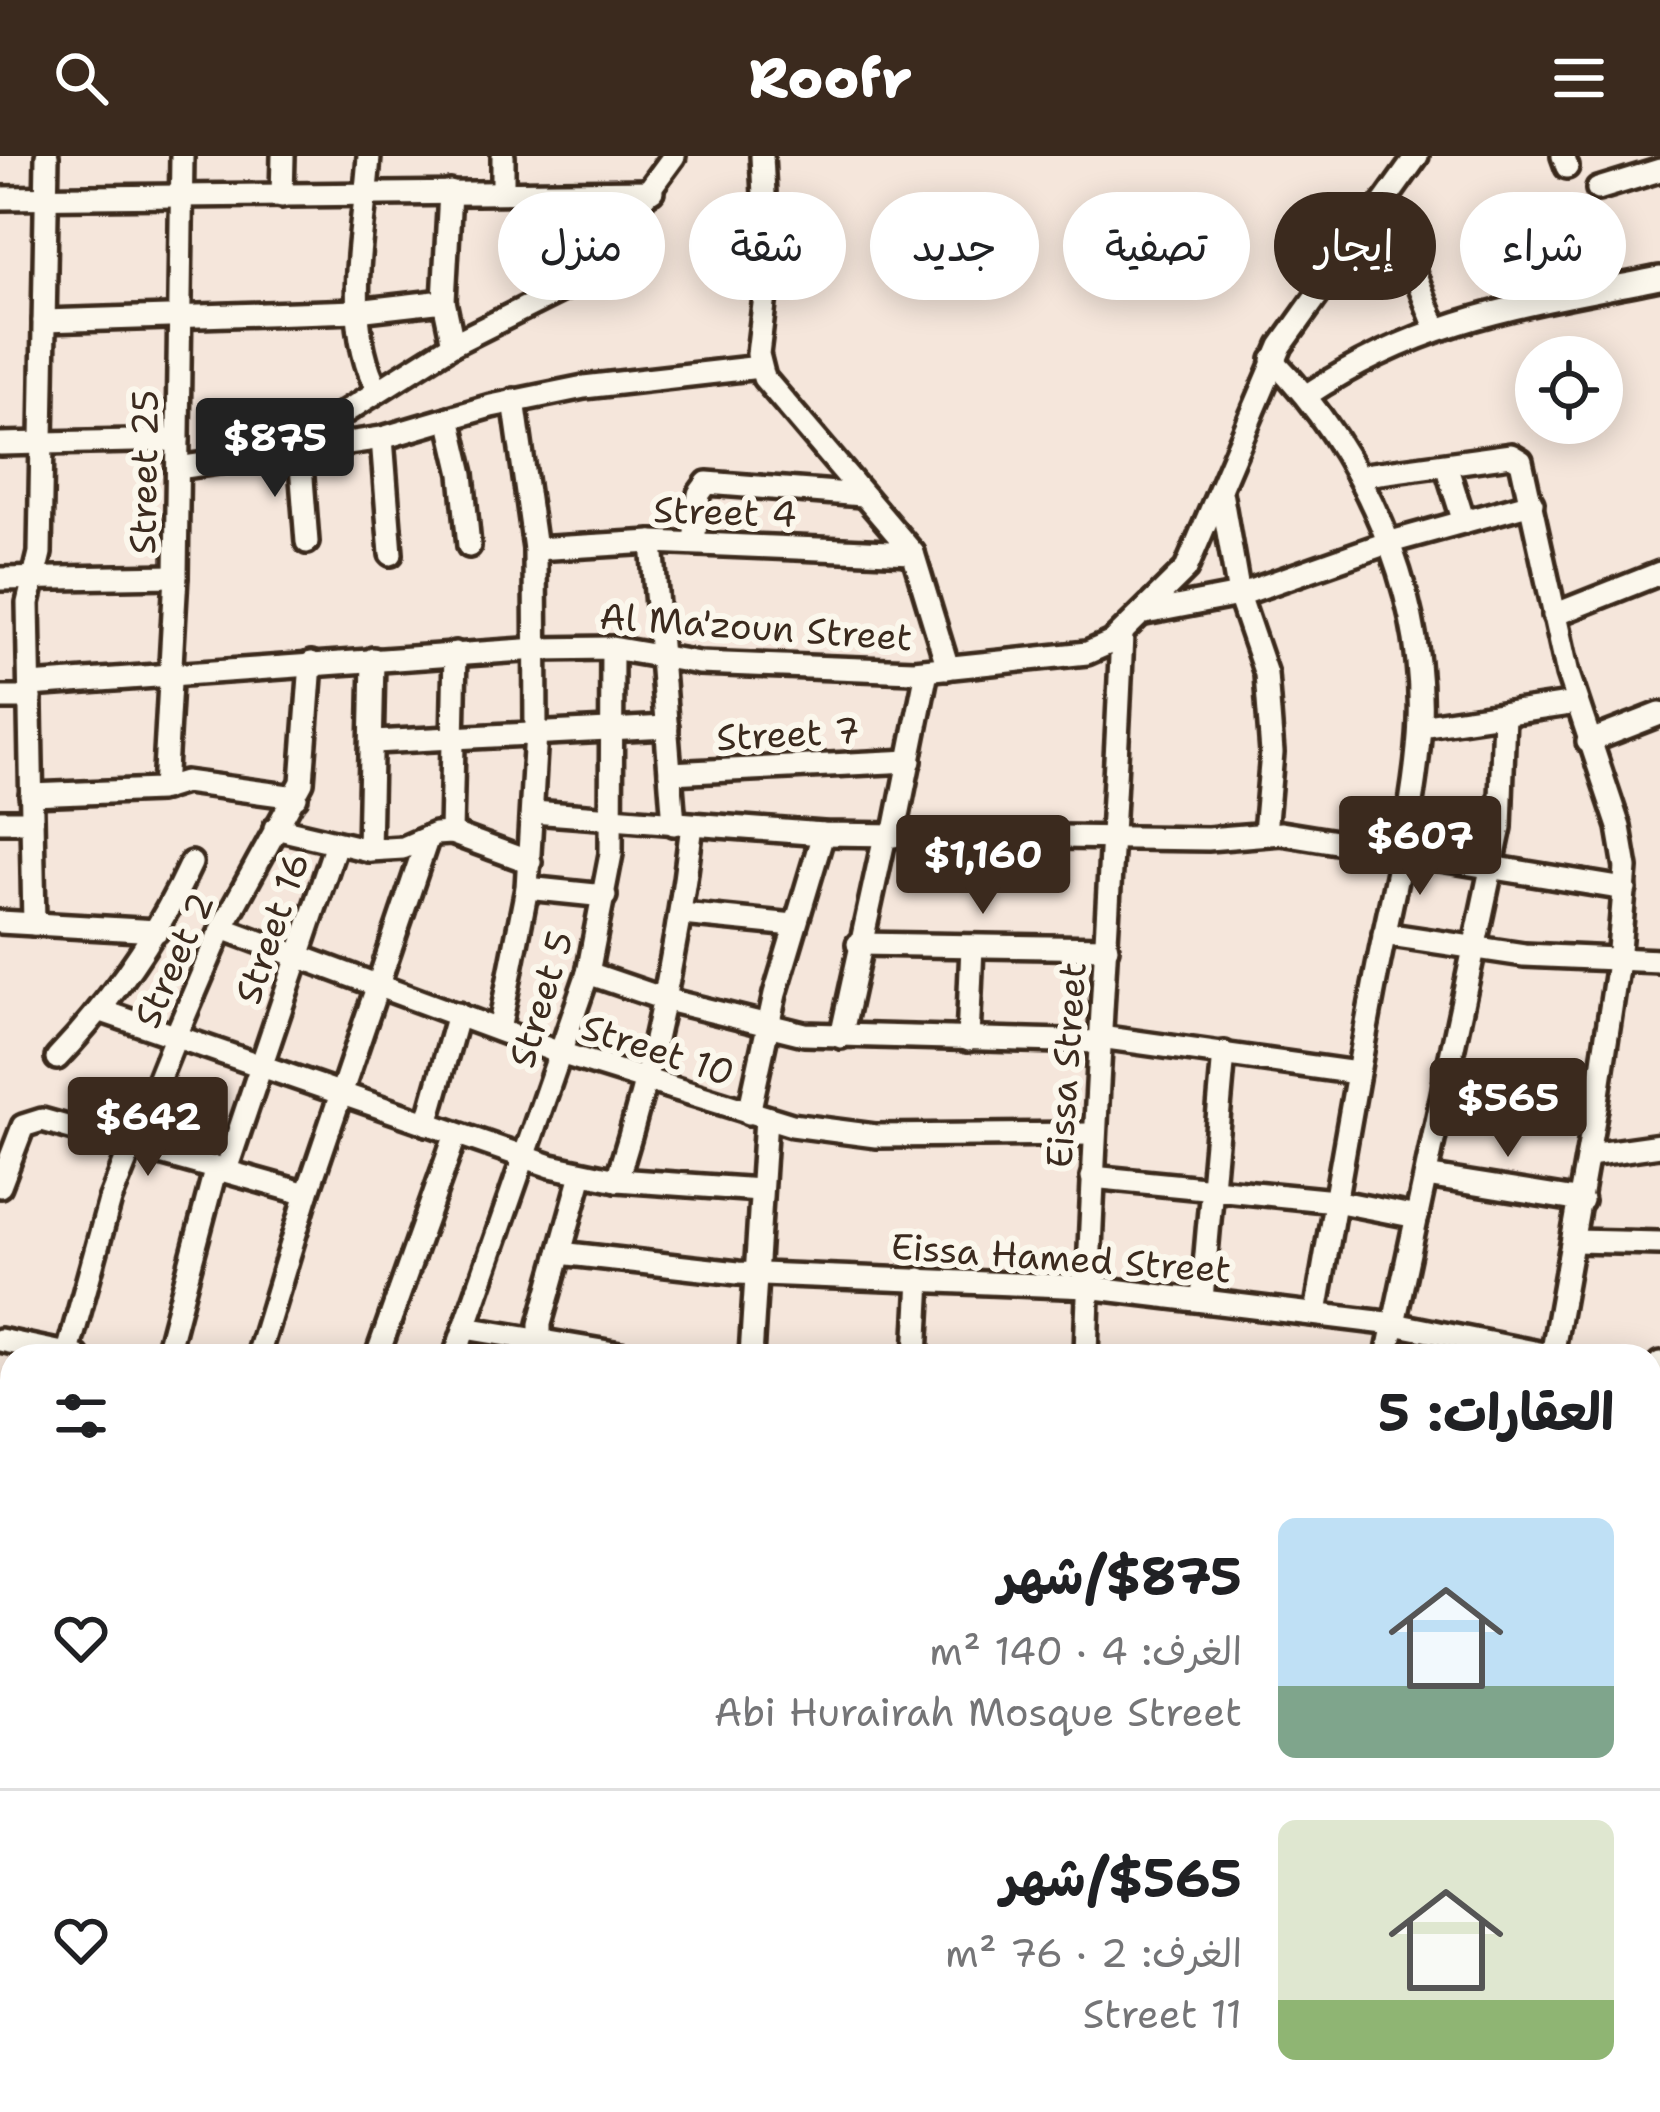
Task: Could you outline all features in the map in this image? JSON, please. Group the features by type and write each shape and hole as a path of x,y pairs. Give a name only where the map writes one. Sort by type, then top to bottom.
{"street":[{"path":"34,924 28,603 40,553 47,156"},
{"name":"Street 25","path":"164,789 176,576 182,156"},
{"path":"282,196 284,156"},
{"path":"370,156 357,311 362,352 378,391"},
{"path":"503,156 503,191"},
{"path":"307,542 305,453 334,419 453,344 571,285 588,271 652,191 674,156"},
{"path":"762,156 768,271 760,367 771,389 913,554 938,669 858,944 841,1037"},
{"name":"Al Ma'zoun Street","path":"1390,192 1417,156"},
{"path":"1598,189 1660,170"},
{"path":"0,198 652,191"},
{"path":"450,192 444,301 453,344"},
{"path":"1307,395 1370,357 1436,328 1477,315 1660,278"},
{"name":"Al Ma'zoun Street","path":"0,698 171,674 538,649 612,648 699,663 938,669 1087,653 1122,634 1186,569 1273,360 1314,300"},
{"path":"1425,300 1436,328"},
{"path":"44,321 357,311 444,301"},
{"path":"1273,360 1307,395 1358,476 1387,543 1414,638 1420,726 1316,1313"},
{"path":"178,468 305,453 382,438 514,400 584,387 760,367"},
{"path":"499,1030 530,862 538,649 535,549 514,400"},
{"path":"449,418 462,474 469,546"},
{"path":"382,438 391,554"},
{"path":"0,444 178,440"},
{"path":"1358,476 1511,455 1521,461 1576,704 1619,827 1625,889 1618,962 1555,1344"},
{"path":"1446,465 1464,522"},
{"path":"694,543 699,494 707,483 862,495"},
{"path":"1220,492 1239,595 1266,674 1270,702 1272,753 1265,833"},
{"path":"1144,614 1239,595 1387,543 1532,503"},
{"path":"617,1180 647,1082 682,914 683,824 670,773 652,542"},
{"name":"Street 4","path":"535,549 652,542 913,554"},
{"path":"1554,615 1660,573"},
{"path":"0,579 176,576"},
{"name":"Eissa Street","path":"1086,1344 1122,634"},
{"name":"Street 5","path":"459,1344 588,973 605,896 614,818 612,648"},
{"path":"262,1344 342,1094 440,835 454,653"},
{"path":"369,850 373,658"},
{"name":"Street 2","path":"73,1344 99,1231 175,1038 222,928 296,797 304,769 311,663"},
{"path":"1420,726 1576,704"},
{"path":"1390,1344 1504,796 1504,714"},
{"path":"1588,742 1659,717"},
{"path":"374,742 667,728"},
{"name":"Street 7","path":"670,773 910,761"},
{"path":"32,795 164,789 185,782 296,797"},
{"path":"533,812 890,836 1222,839 1265,833 1625,889"},
{"path":"0,821 32,821"},
{"path":"275,828 369,850 404,848 440,835 530,862"},
{"path":"752,1344 760,1190 757,1116 767,1028 823,834"},
{"name":"Street 16","path":"169,1344 220,1169 336,844"},
{"path":"57,1058 102,1011 158,931 191,863"},
{"path":"527,888 605,896"},
{"path":"682,914 794,925"},
{"path":"0,922 158,931"},
{"name":"Street 10","path":"222,928 560,1053 757,1116 849,1135 1094,1134"},
{"path":"1384,934 1618,962 1660,961"},
{"path":"858,944 1107,949"},
{"path":"968,1040 972,946"},
{"path":"588,973 767,1028 841,1037 1100,1040 1357,1073"},
{"path":"102,1011 524,1159 617,1180 760,1190"},
{"path":"427,1124 458,1014"},
{"path":"1202,1299 1224,1053"},
{"path":"1446,1084 1597,1108"},
{"path":"0,1186 18,1135 32,1122 42,1120 307,1194"},
{"path":"381,1344 456,1134"},
{"path":"1589,1156 1660,1145"},
{"path":"540,1344 540,1324 582,1174"},
{"path":"1426,1176 1582,1201"},
{"path":"1092,1178 1212,1186 1417,1217"},
{"path":"1575,1241 1660,1243"},
{"name":"Eissa Hamed Street","path":"560,1253 756,1274 1088,1287 1316,1313 1493,1344"},
{"path":"917,1344 920,1279"},
{"path":"465,1328 522,1344"}]}
